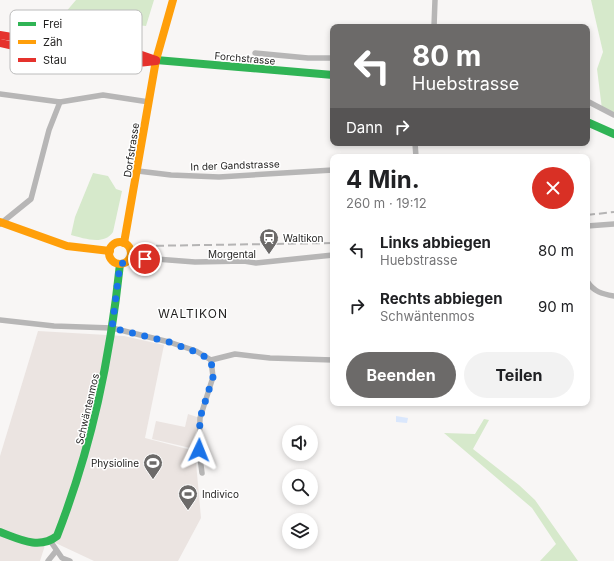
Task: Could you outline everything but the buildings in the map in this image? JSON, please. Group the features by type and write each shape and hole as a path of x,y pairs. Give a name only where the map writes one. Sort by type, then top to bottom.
{"main road":[{"name":"Dorfstrasse","path":"124,243 138,171 156,60 173,0"},
{"name":"Forchstrasse","path":"0,35 10,37"},
{"name":"Forchstrasse","path":"0,43 10,45"},
{"name":"Forchstrasse","path":"142,55 156,60 330,75"},
{"name":"Forchstrasse","path":"142,63 156,60"},
{"path":"590,123 614,134"},
{"path":"1,223 67,246 110,251"},
{"path":"124,243 131,250 130,257 126,262 120,264 111,259 110,251 113,245 124,243"},
{"name":"Schwäntenmos","path":"51,542 57,536 87,456 101,399 120,264"},
{"path":"0,532 41,544 51,542"}],"street":[{"path":"434,24 435,0"},
{"path":"255,53 308,58 330,58"},
{"path":"0,94 60,102 103,95 149,102"},
{"path":"1,223 31,199 48,130 60,102"},
{"path":"590,103 614,116"},
{"name":"In der Gandstrasse","path":"138,171 171,175 219,177 330,170"},
{"path":"590,226 614,224"},
{"name":"Morgental","path":"130,257 195,262 244,261 256,263 330,255"},
{"path":"590,286 598,293 614,296"},
{"path":"0,320 54,326 112,328 169,342 196,352 211,360 235,354 270,358 330,360"},
{"path":"202,473 198,440 200,418 213,377 211,360"},
{"path":"51,542 62,558 70,561"},
{"path":"48,561 56,551"}],"shaded area":[{"path":"38,331 124,336 164,345 145,438 195,451 201,518 178,561 94,561 47,539 40,561 0,561 0,456"},
{"path":"188,414 200,418 199,450 152,439 156,421 185,427"}],"green space":[{"path":"76,0 154,0 146,26 142,26 142,10 68,10"},
{"path":"591,0 614,0 614,115 602,109 597,69 603,52"},
{"path":"93,173 108,176 116,189 122,191 113,232 104,239 99,240 71,235 75,217"},
{"path":"484,419 489,420 473,449 519,485 535,500 578,561 540,561 556,544 532,508 444,433 475,434"}],"water":[{"path":"396,416 408,418 407,423 396,422"}],"railway":[{"path":"590,215 614,212"},
{"path":"144,246 330,243"}],"traffic: fast":[{"path":"156,60 330,75"},
{"path":"590,123 614,134"},
{"path":"0,532 22,540 36,543 50,540 57,536 80,469 98,402 111,334 120,264"}],"traffic: slow":[{"path":"124,243 156,60 173,0"},
{"path":"0,222 67,246 110,251"},
{"path":"120,242 128,245 131,253 128,261 120,264 112,261 109,253 112,245 120,242"}],"traffic: jam":[{"path":"0,35 10,37"},
{"path":"0,43 10,45"},
{"path":"142,55 156,60"},
{"path":"142,62 156,61"}],"place":[{"name":"Waltikon","path":"269,255"},
{"name":"Physioline","path":"153,480"},
{"name":"Indivico","path":"188,511"}],"district":[{"name":"WALTIKON","path":"193,314"}],"route":[{"path":"145,259 130,257 129,260 120,264 112,328 169,342 196,352 211,360 213,377 200,418 198,440 199,450"}]}
